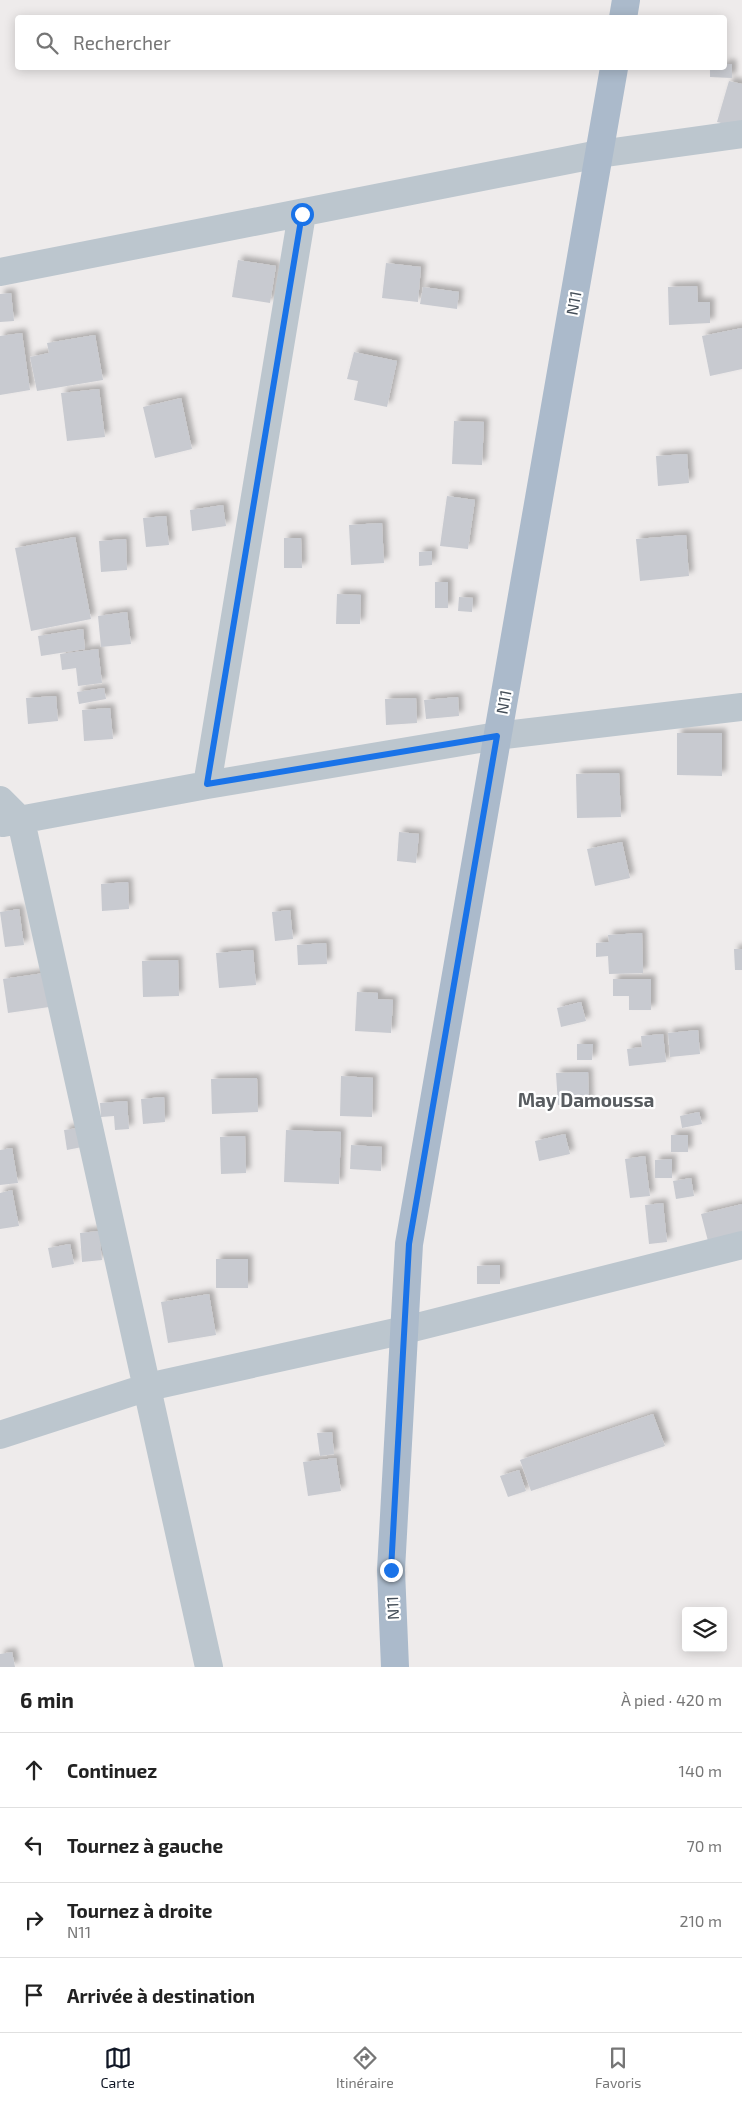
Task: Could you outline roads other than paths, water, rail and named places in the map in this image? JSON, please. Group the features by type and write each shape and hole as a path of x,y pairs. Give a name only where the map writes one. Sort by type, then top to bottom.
{"main road":[{"path":"624,15 626,0"},
{"name":"N11","path":"395,1667 391,1570 409,1244 614,70"}],"street":[{"path":"0,272 599,154 742,134"},
{"path":"207,784 302,214"},
{"path":"11,822 207,784 497,736 742,707"},
{"path":"0,800 11,822 148,1386 209,1667"},
{"path":"0,1435 148,1386 404,1330 742,1245"}],"district":[{"name":"May Damoussa","path":"586,1099"}]}
